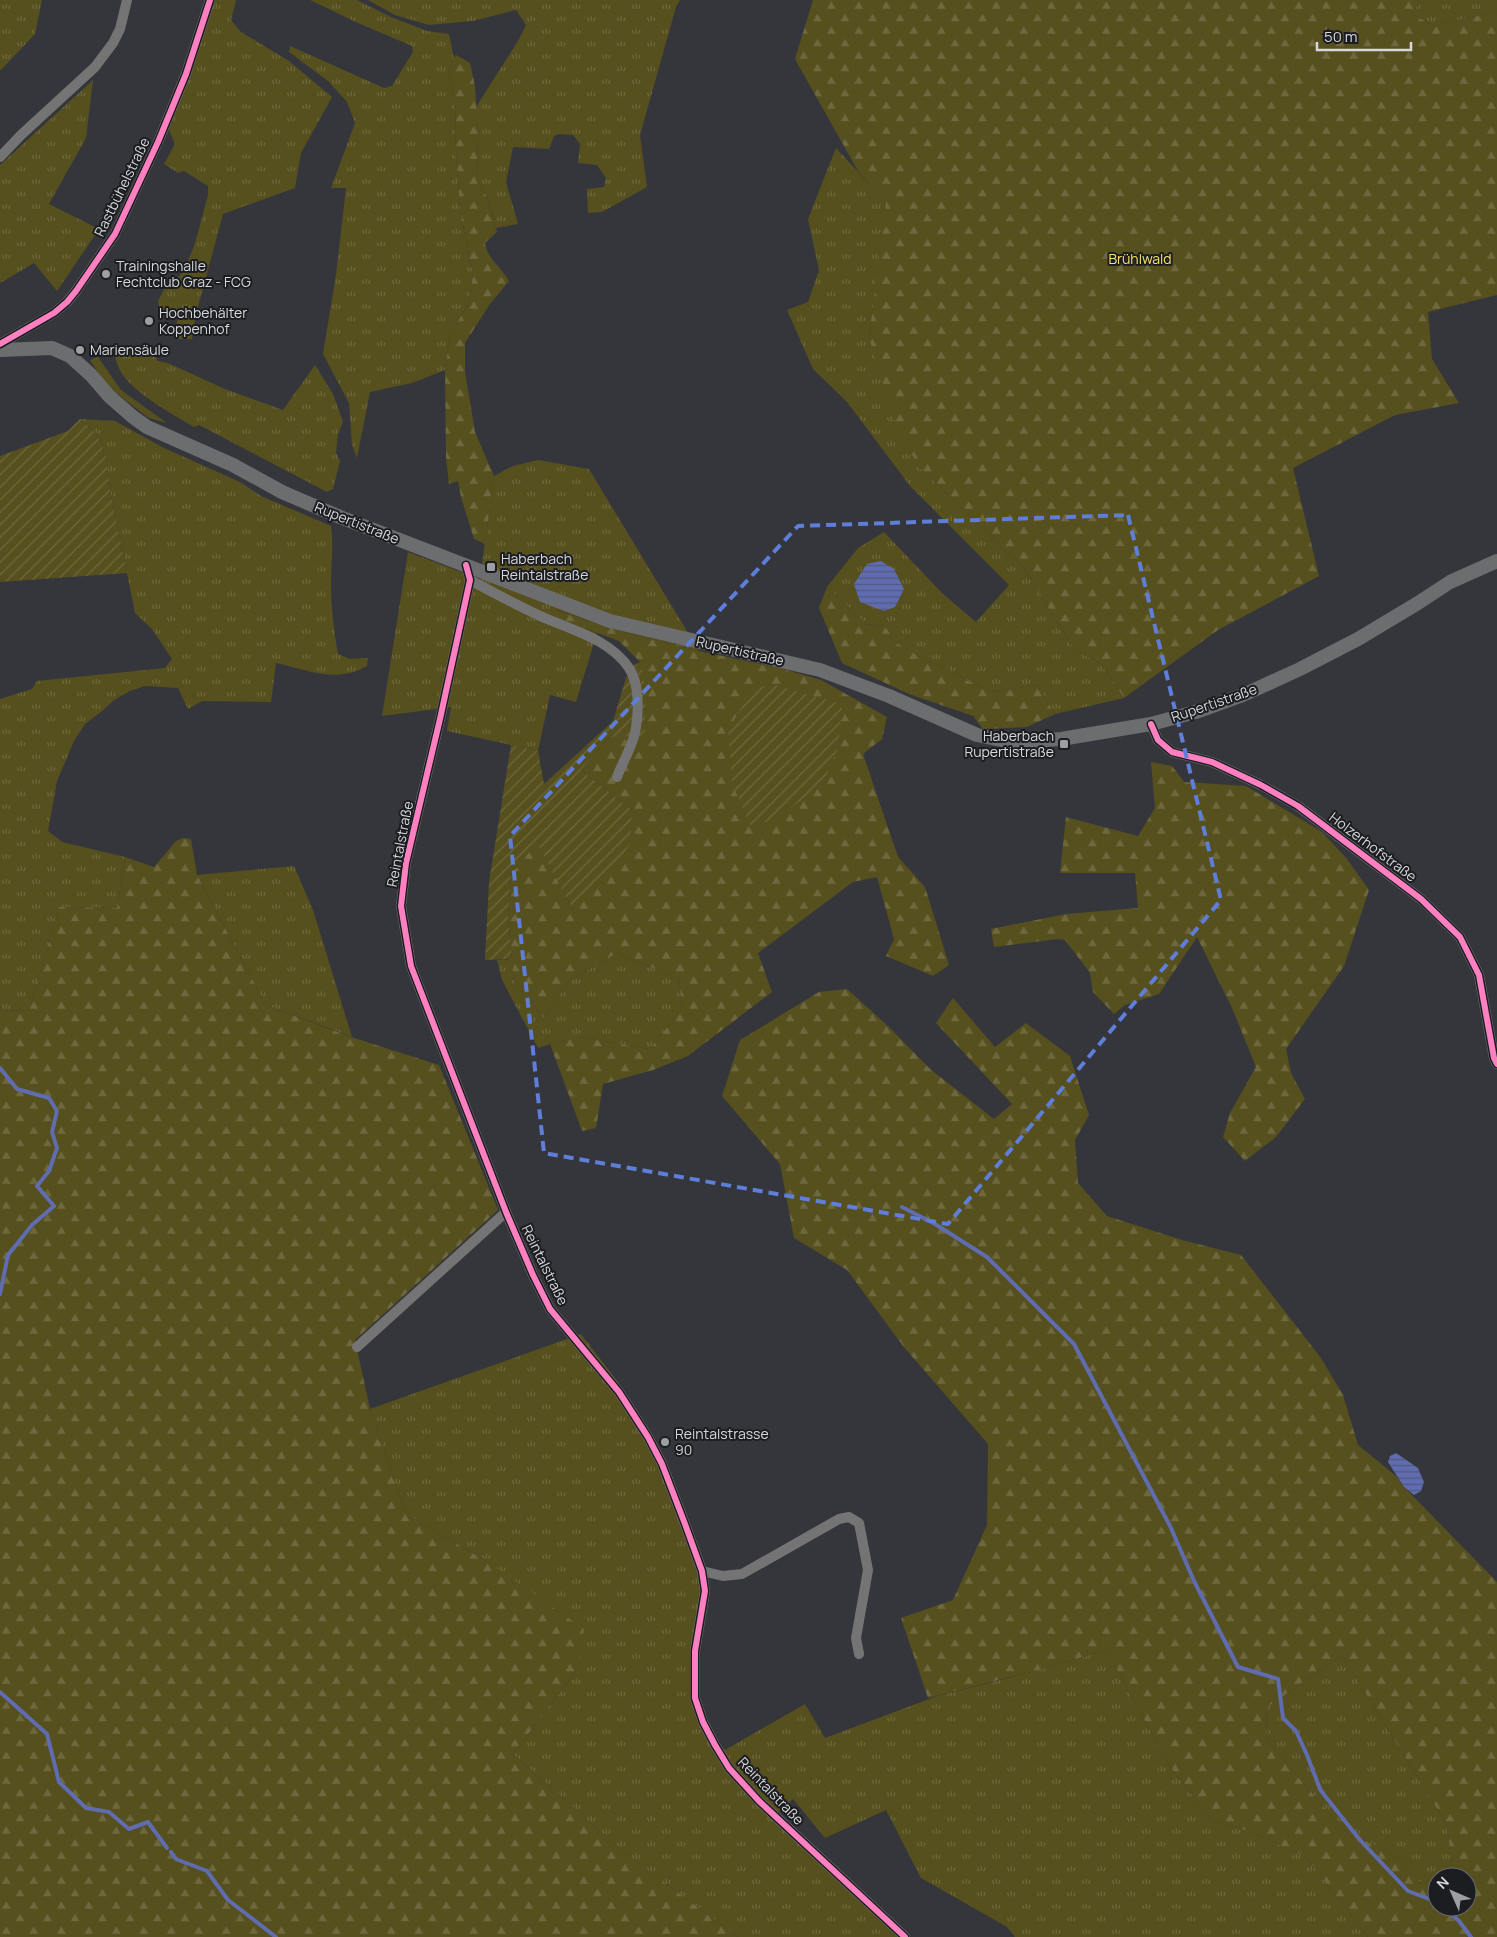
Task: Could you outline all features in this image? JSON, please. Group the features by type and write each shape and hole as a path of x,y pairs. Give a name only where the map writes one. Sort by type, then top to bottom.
{"main road":[{"name":"Rupertistraße","path":"0,350 52,348 62,351 80,364 113,400 148,427 232,465 282,492 332,514 610,621 820,670 889,696 977,736 1011,742 1061,739 1151,724 1199,711 1243,695 1300,669 1358,639 1450,582 1497,561"}],"street":[{"path":"0,156 96,67 113,43 123,19 127,0"},
{"name":"Rastbühelstraße","path":"0,344 54,314 76,291 115,234 158,142 186,74 210,0"},
{"name":"Reintalstraße","path":"466,565 470,580 406,863 401,906 411,966 506,1212 550,1309 619,1392 648,1437 662,1464 702,1571 705,1591 695,1651 695,1698 703,1722 729,1768 759,1801 905,1937"},
{"path":"470,580 538,615 591,637 608,648 629,668 634,680 637,696 636,729 617,777"},
{"name":"Holzerhofstraße","path":"1151,724 1158,740 1172,752 1212,762 1261,785 1298,806 1421,899 1460,937 1479,975 1494,1058 1497,1064"},
{"path":"357,1348 506,1212"},
{"path":"702,1571 722,1576 742,1574 839,1519 849,1517 858,1523 868,1570 856,1638 859,1654"}],"highlighted area":[{"path":"1128,515 1221,900 948,1224 544,1153 510,836 798,526"}],"green space":[{"path":"0,0 42,0 35,34 0,71"},
{"path":"215,0 236,0 231,20 241,32 289,61 332,97 301,153 295,188 223,214 196,314 192,339 174,339 178,316 160,310 158,301 166,286 175,281 188,260 202,218 208,195 208,186 184,171 178,173 164,164 175,144 169,130"},
{"path":"310,0 357,0 391,17 427,31 449,34 454,59 448,69 455,99 460,211 473,274 469,302 450,335 445,370 412,383 370,392 357,458 352,445 349,403 323,354 336,275 346,188 331,188 355,123 347,102 328,81 289,52 290,46 384,88 392,86 413,52 412,46"},
{"path":"368,0 680,0 676,7 640,135 647,187 602,212 588,213 587,189 604,187 606,178 597,165 578,163 580,144 573,135 559,134 554,136 549,149 513,147 506,182 518,224 496,228 488,199 477,180 478,136 476,107 526,25 516,10 473,21 429,25 395,15"},
{"name":"Brühlwald","path":"813,0 1418,0 1414,15 1434,26 1497,11 1497,295 1428,312 1432,359 1459,403 1395,415 1293,468 1319,576 1218,630 1124,698 1101,664 1074,649 1024,568 918,466 893,418 869,337 886,203 858,171 795,59"},
{"path":"1418,0 1497,0 1497,11 1434,26 1414,15"},
{"path":"456,55 470,63 475,86 478,134 477,180 488,199 497,232 485,243 486,248 491,258 509,281 490,304 465,343 465,372 475,432 494,476 485,544 474,539 458,481 449,484 446,458 445,370 450,335 469,302 473,274 460,211 455,99 448,69"},
{"path":"93,80 86,138 49,204 99,229 57,291 34,263 0,283 0,165"},
{"path":"836,148 887,203 869,337 918,466 1024,568 1074,649 1101,664 1124,698 1055,714 1037,685 996,692 966,680 949,669 927,661 895,642 885,626 866,624 827,587 858,548 884,532 942,593 976,622 1009,585 910,486 847,402 813,369 787,310 808,302 819,270 808,219"},
{"path":"114,350 157,352 154,355 158,361 170,364 225,389 283,410 315,365 333,394 343,422 338,434 336,453 340,461 333,489 327,492 199,425 194,427 162,408 140,392 123,375 117,364"},
{"path":"98,357 121,390 167,423 149,418 106,384 90,360"},
{"path":"80,419 115,421 164,448 240,482 261,496 331,526 331,584 338,654 350,659 368,658 367,666 344,674 333,675 311,672 276,663 271,702 202,701 188,709 178,688 145,686 130,691 114,700 85,724 74,741 57,781 48,831 62,842 125,857 117,908 59,907 29,1011 3,1010 0,1005 0,699 32,689 37,681 165,668 172,659 152,629 135,613 110,489 106,456 97,434"},
{"path":"80,419 97,434 106,456 110,489 127,573 0,582 0,456 68,431"},
{"path":"538,460 589,469 699,651 627,633 557,610 560,619 597,633 576,702 550,695 538,751 447,731 451,707 382,716 408,552 480,579 494,476 513,466"},
{"path":"827,587 866,624 885,626 895,642 927,661 949,669 966,680 996,692 1037,685 1055,714 1027,727 983,729 973,716 909,694 842,663 819,608"},
{"path":"556,610 627,633 780,668 821,680 887,717 882,739 863,754 898,857 925,887 949,965 933,976 886,956 894,939 877,877 853,882 758,953 772,992 688,1056 653,1070 603,1084 596,1128 582,1131 550,1044 579,1037 650,1049 682,1008 679,979 617,953 569,981 544,1018 514,983 508,917 511,874 537,842 573,910 632,810 581,770 609,737 640,662 619,641 560,619"},
{"path":"640,662 646,690 645,736 609,737 581,770 632,810 630,844 599,888 573,910 537,843 511,874 508,917 512,959 485,960 489,882 511,745 538,751 544,784 613,721 629,668"},
{"path":"771,684 842,704 838,748 822,786 773,820 751,826 732,784 728,730 752,690"},
{"path":"1151,762 1172,766 1184,782 1246,786 1322,832 1347,859 1369,890 1344,966 1286,1049 1291,1073 1305,1099 1276,1137 1245,1161 1223,1137 1230,1113 1256,1067 1232,1008 1197,937 1159,994 1125,1005 1114,1014 1093,992 1090,973 1065,940 1058,939 994,947 991,929 1066,914 1138,908 1135,873 1060,873 1066,817 1138,836 1155,808"},
{"path":"183,838 191,839 197,875 266,1005 348,1036 439,1065 498,1210 355,1340 370,1409 406,1514 488,1562 584,1629 578,1668 513,1754 622,1851 738,1937 0,1937 0,1005 3,1010 29,1011 59,907 117,908 125,857 154,867 176,841"},
{"path":"294,866 313,910 352,1037 266,1005 197,875"},
{"path":"617,953 679,979 682,1008 650,1049 579,1037 538,1048 502,980 497,960 512,959 514,983 544,1018 569,981"},
{"path":"847,989 889,1027 930,1069 994,1119 1012,1104 936,1023 953,998 995,1047 1026,1023 1070,1056 1089,1115 1075,1140 1078,1183 1107,1216 1182,1240 1241,1255 1321,1358 1343,1395 1358,1445 1396,1476 1404,1487 1497,1582 1497,1937 1368,1937 1306,1857 1252,1832 1213,1821 1171,1768 1106,1650 1046,1668 928,1698 901,1618 953,1600 987,1525 988,1444 903,1346 847,1270 794,1238 780,1164 722,1096 740,1040 819,992","holes":["1342,1655 1447,1825 1452,1867 1477,1867 1477,1917 1427,1917 1427,1881 1422,1884 1398,1858 1343,1829 1266,1740 1267,1707"]},
{"path":"581,1334 618,1382 662,1464 702,1571 695,1698 715,1745 725,1750 805,1704 825,1738 937,1696 1046,1668 1106,1650 1171,1768 1213,1821 1252,1832 1306,1857 1368,1937 1015,1937 1007,1927 921,1878 886,1810 825,1838 793,1799 775,1815 905,1937 738,1937 622,1851 513,1754 578,1668 488,1562 406,1514 370,1409"},
{"path":"1342,1655 1447,1825 1452,1867 1427,1867 1427,1881 1422,1884 1398,1858 1343,1829 1266,1740 1267,1707"}],"water":[{"path":"881,561 894,569 904,589 895,607 884,611 860,602 854,584 867,564"},
{"path":"1396,1453 1418,1468 1424,1482 1421,1491 1414,1495 1404,1487 1388,1462 1390,1456"}],"waterway":[{"path":"0,1068 17,1089 49,1098 57,1111 52,1132 57,1148 49,1171 37,1186 54,1206 32,1225 8,1255 0,1294"},
{"path":"902,1207 935,1224 987,1257 1074,1344 1171,1528 1194,1581 1238,1667 1278,1679 1283,1718 1296,1731 1320,1789 1360,1840 1408,1891 1427,1898"},
{"path":"0,1692 47,1734 59,1782 86,1808 109,1812 129,1829 148,1822 167,1848"},
{"path":"171,1852 176,1859 207,1871 228,1900 276,1937"},
{"path":"1454,1917 1471,1937"}],"cycle path":[{"path":"0,344 54,313 67,302 115,234 158,142 186,74 210,0"},
{"path":"466,565 470,580 406,863 401,906 411,966 506,1212 550,1309 619,1392 648,1437 662,1464 702,1571 705,1591 695,1651 695,1698 703,1722 729,1768 759,1801 905,1937"},
{"path":"1151,724 1158,740 1172,752 1212,762 1261,785 1298,806 1421,899 1460,937 1479,975 1494,1058 1497,1064"}],"place":[{"name":"Trainingshalle Fechtclub Graz - FCG","path":"106,274"},
{"name":"Hochbehälter Koppenhof","path":"149,321"},
{"name":"Mariensäule","path":"80,350"},
{"name":"Haberbach Reintalstraße","path":"491,567"},
{"name":"Haberbach Rupertistraße","path":"1064,744"},
{"name":"Reintalstrasse 90","path":"665,1442"}]}
